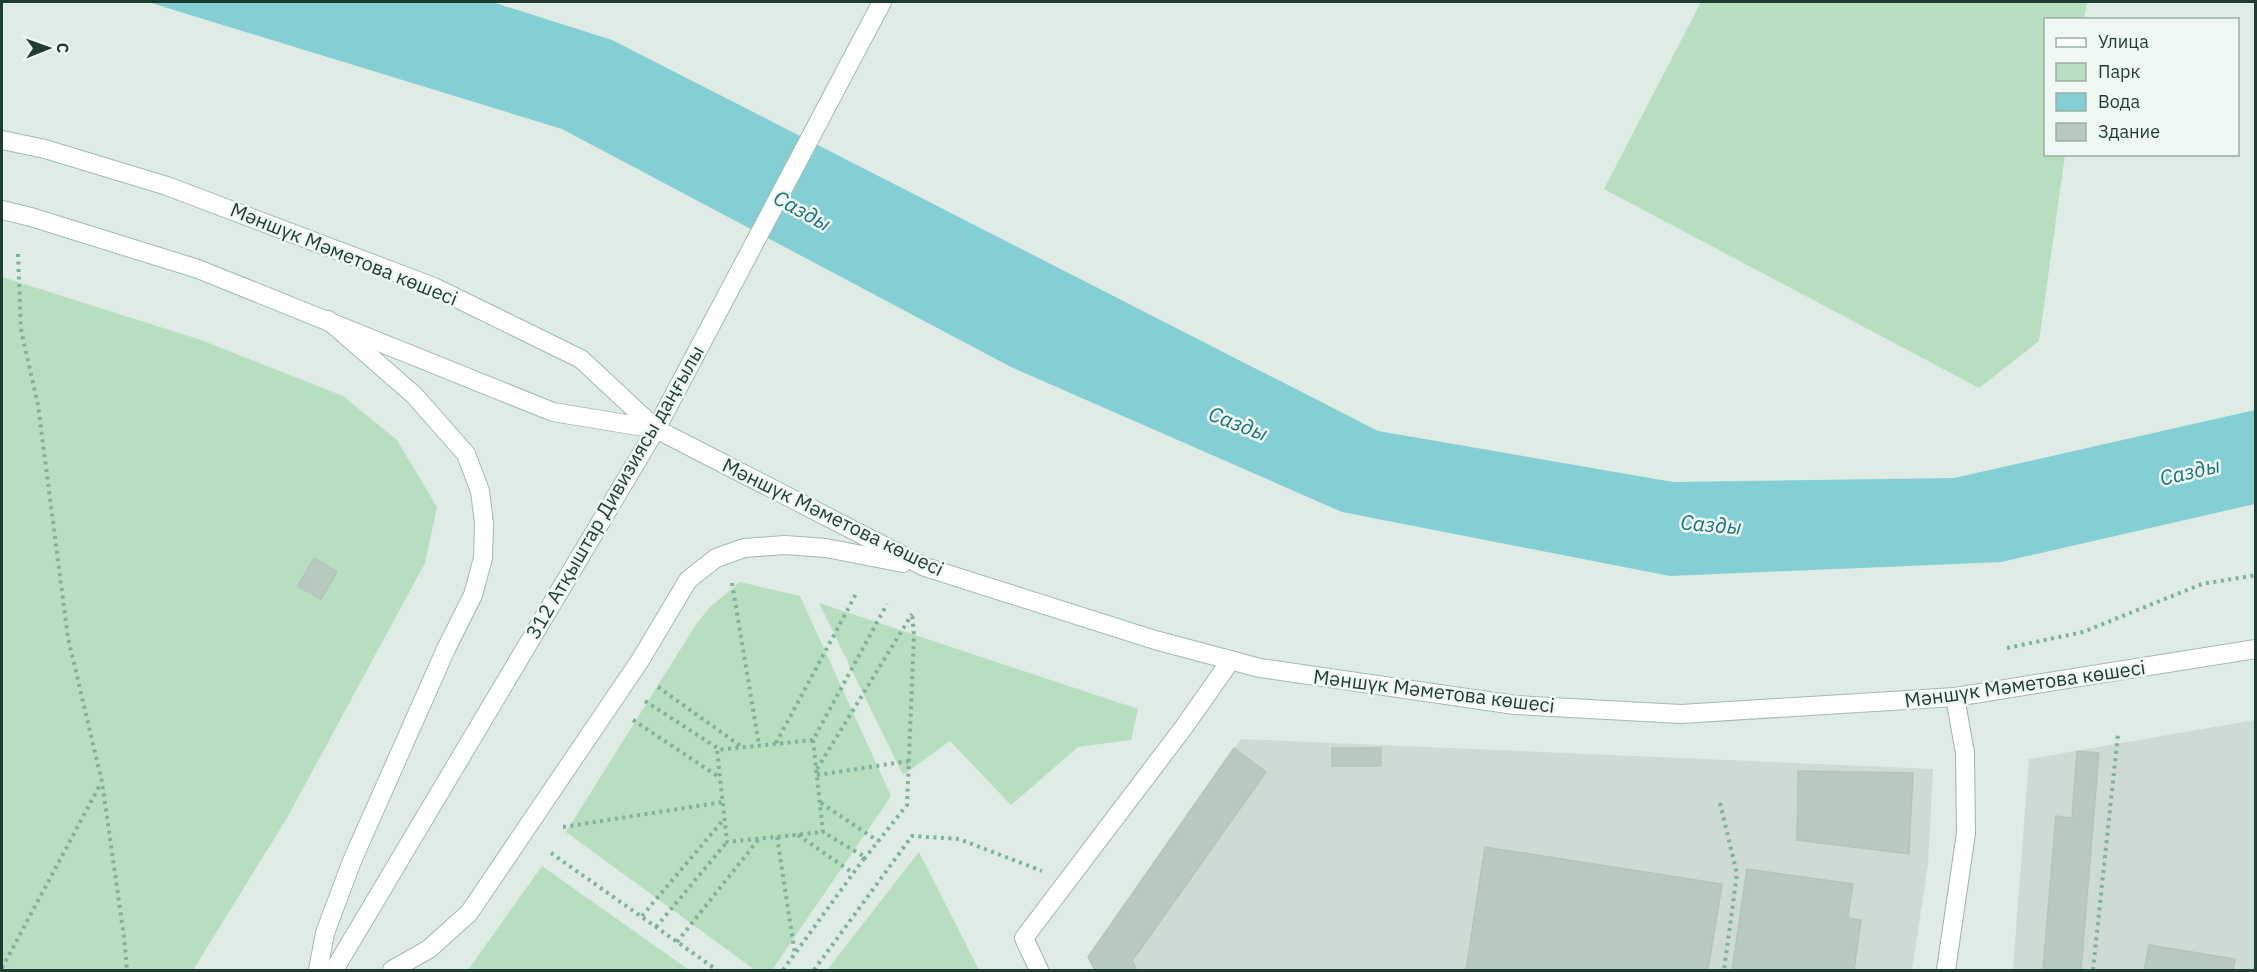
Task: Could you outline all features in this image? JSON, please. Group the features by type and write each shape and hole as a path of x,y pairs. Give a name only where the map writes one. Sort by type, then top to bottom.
{"main road":[{"name":"312 Атқыштар Дивизиясы даңғылы","path":"334,970 656,429 882,3"},
{"name":"Мәншүк Мәметова көшесі","path":"2,140 45,149 167,186 434,287 581,359 656,429 925,567 1155,640 1260,668 1515,705 1682,714 1955,697 2256,649"},
{"name":"Мәншүк Мәметова көшесі","path":"2,210 198,269 553,412 656,429"},
{"path":"318,970 325,933 352,861 446,649 473,595 483,558 484,523 480,491 466,454 414,395 328,320"},
{"path":"392,970 429,949 469,913 641,659 688,580 716,558 744,548 785,545 826,548 925,567"},
{"path":"1039,970 1024,938 1184,727 1231,660"},
{"path":"1946,970 1966,833 1965,753 1955,697"}],"path":[{"path":"18,254 21,330 38,405 68,638 102,782 127,970"},
{"path":"2007,648 2083,632 2202,584 2256,575"},
{"path":"732,582 759,746"},
{"path":"775,744 856,594"},
{"path":"823,832 813,740 887,604"},
{"path":"783,970 853,873 907,805 914,634 912,613 817,770"},
{"path":"652,683 742,747"},
{"path":"642,699 720,750"},
{"path":"630,719 720,778"},
{"path":"2093,970 2118,734"},
{"path":"727,843 717,750 813,740"},
{"path":"817,775 909,761"},
{"path":"2,968 102,782"},
{"path":"561,827 723,802"},
{"path":"820,802 878,841"},
{"path":"1720,802 1737,874 1724,970"},
{"path":"641,917 724,818"},
{"path":"656,927 727,843 823,832 865,857 864,859"},
{"path":"798,835 853,873"},
{"path":"814,970 912,836 959,839 1067,880"},
{"path":"777,837 795,954"},
{"path":"677,942 759,839"},
{"path":"552,853 717,970"}],"shaded area":[{"path":"2255,720 2255,970 2013,970 2029,759"},
{"path":"1241,739 1933,769 1928,864 1912,970 1095,970 1088,957"}],"green space":[{"path":"1701,2 2087,2 2084,18 2044,18 2044,156 2065,156 2039,341 1979,388 1604,189"},
{"path":"2,277 201,340 343,396 397,440 437,507 425,563 287,818 193,970 2,970"},
{"path":"740,582 800,596 891,796 772,970 755,970 566,832 697,623 710,607"},
{"path":"819,603 1138,709 1131,740 1078,747 1011,805 950,741 903,775"},
{"path":"919,852 979,970 827,970"},
{"path":"542,866 689,970 468,970"}],"water":[{"name":"Сазды","path":"148,2 492,2 612,40 1378,431 1673,482 1954,478 2255,410 2255,504 2001,562 1670,576 1342,512 1011,367 562,129"}],"building":[{"path":"314,558 337,572 321,599 298,586"},
{"path":"1234,748 1266,772 1132,961 1137,970 1095,970 1088,957"},
{"path":"1332,748 1381,748 1381,766 1332,766"},
{"path":"2077,751 2099,753 2081,970 2043,970 2056,816 2072,818"},
{"path":"1798,771 1913,773 1909,854 1797,840"},
{"path":"1485,847 1722,884 1708,970 1466,970"},
{"path":"1747,869 1853,884 1848,918 1861,920 1854,970 1732,970"},
{"path":"2149,945 2235,959 2233,970 2144,970"}]}
